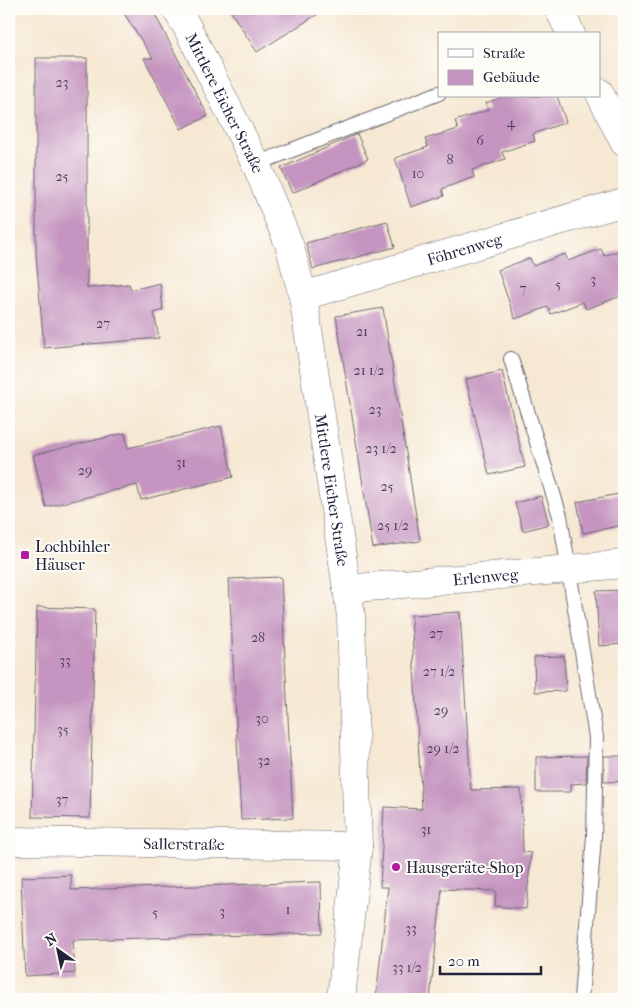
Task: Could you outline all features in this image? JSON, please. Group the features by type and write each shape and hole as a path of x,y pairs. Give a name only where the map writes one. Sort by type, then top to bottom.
{"street":[{"name":"Mittlere Eicher Straße","path":"176,9 186,25 256,164 289,244 303,296 351,616 358,846 341,999"},
{"path":"559,9 570,32"},
{"path":"600,94 624,142"},
{"name":"Föhrenweg","path":"303,296 624,202"},
{"name":"Erlenweg","path":"347,590 624,564"},
{"name":"Sallerstraße","path":"9,841 358,846"}],"lane":[{"path":"256,164 438,93"},
{"path":"511,359 560,516 596,737 594,837 581,999"}],"building":[{"path":"121,9 152,9 208,116 181,129 144,58 153,58"},
{"path":"229,9 326,9 257,52"},
{"path":"36,58 87,58 87,288 129,284 131,290 160,283 163,310 154,313 159,338 44,348 36,255"},
{"path":"500,98 558,98 566,122 533,134 535,141 502,152 505,159 472,170 474,177 442,189 444,196 411,207 395,158 428,147 425,139 458,129 455,121 488,110 486,103"},
{"path":"357,134 368,159 292,193 281,168"},
{"path":"387,221 395,247 313,269 306,243"},
{"path":"601,249 604,256 624,249 624,295 586,309 583,302 551,314 548,307 515,319 498,270 530,258 533,266 565,254 568,261"},
{"path":"383,308 420,541 373,548 336,316"},
{"path":"502,371 525,467 489,475 466,379"},
{"path":"221,426 233,477 141,500 137,485 46,507 33,455 125,433 128,448"},
{"path":"624,493 624,525 583,533 577,502"},
{"path":"541,496 549,524 523,531 515,503"},
{"path":"281,577 293,818 241,820 229,579"},
{"path":"624,590 624,644 599,646 596,591"},
{"path":"37,607 95,609 90,818 32,817"},
{"path":"460,612 471,790 521,789 523,852 531,853 526,909 495,906 496,891 442,889 430,999 376,999 388,887 380,887 384,807 422,809 411,615"},
{"path":"564,656 566,691 535,692 534,657"},
{"path":"587,756 586,783 571,784 571,792 536,792 536,757"},
{"path":"604,756 624,756 624,781 604,782"},
{"path":"71,875 71,890 321,882 322,933 73,940 75,973 25,976 21,877"}],"place":[{"name":"Lochbihler Häuser","path":"25,555"},
{"name":"Hausgeräte-Shop","path":"396,867"}]}
